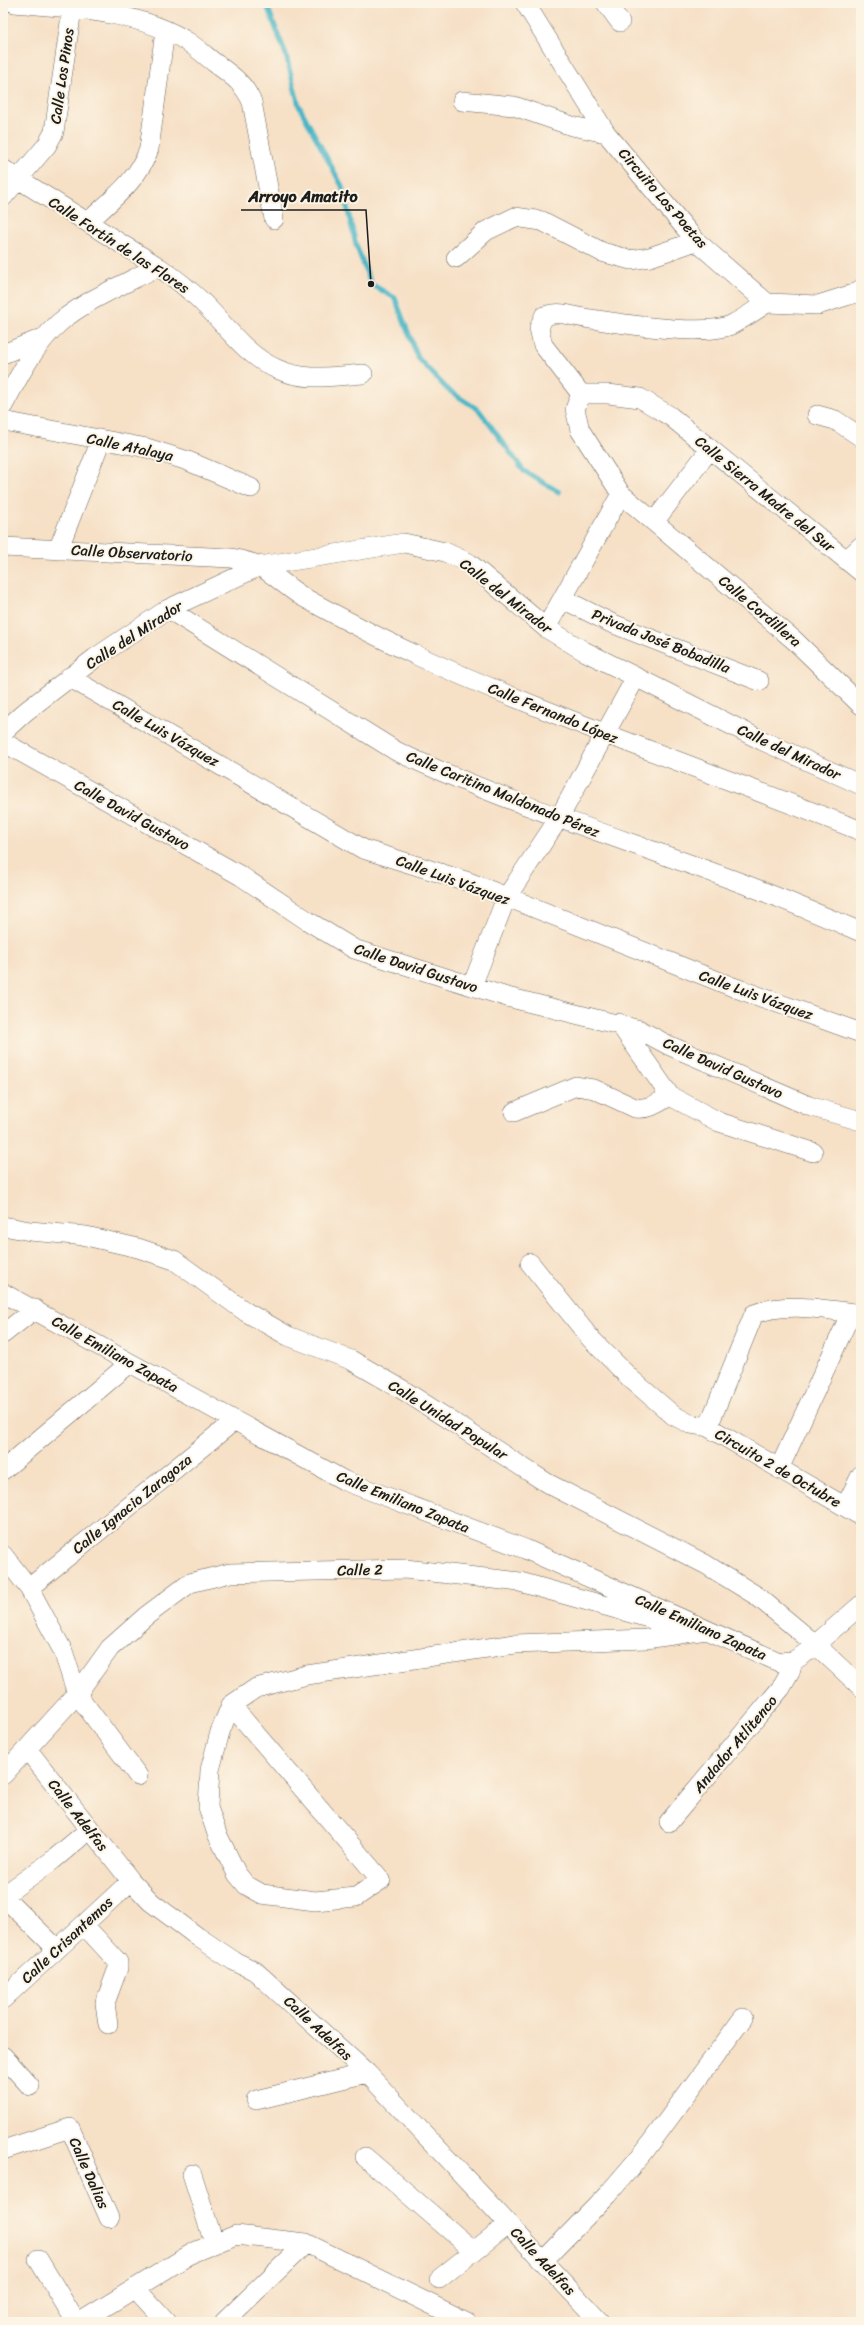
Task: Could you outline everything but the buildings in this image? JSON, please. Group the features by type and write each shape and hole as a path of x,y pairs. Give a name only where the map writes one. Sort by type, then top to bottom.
{"street":[{"path":"14,3 72,9 137,21 165,31 187,42 246,88 252,102 274,219"},
{"name":"Circuito Los Poetas","path":"525,3 606,133 696,241 767,303"},
{"path":"606,3 620,22"},
{"name":"Calle Los Pinos","path":"3,197 19,180 54,132 72,9"},
{"path":"88,222 137,175 144,165 149,149 165,31"},
{"path":"462,101 514,106 572,126 606,133"},
{"name":"Calle Fortín de las Flores","path":"3,169 88,222 191,291 217,316 237,340 258,359 278,369 308,379 363,374"},
{"path":"456,258 486,231 515,217 542,221 602,252 631,260 650,257 696,241"},
{"path":"3,406 45,337 59,323 75,311 157,267"},
{"path":"581,394 543,345 538,328 544,316 556,312 589,319 638,325 711,330 730,325 767,303 818,305 859,291"},
{"path":"3,354 45,337"},
{"name":"Calle Sierra Madre del Sur","path":"581,394 608,394 640,398 670,416 861,572"},
{"name":"Calle Cordillera","path":"581,394 574,410 580,430 621,494 794,640 861,706"},
{"path":"817,415 835,420 861,437"},
{"name":"Calle Atalaya","path":"3,421 147,448 188,460 251,488"},
{"path":"58,550 102,440"},
{"path":"654,522 710,449"},
{"path":"546,628 621,494"},
{"name":"Calle del Mirador","path":"3,732 69,677 168,609 260,566 404,543 445,552 469,563 546,628 584,651 763,741 861,784"},
{"path":"847,560 861,546"},
{"name":"Calle Observatorio","path":"3,547 231,558 260,566"},
{"name":"Calle Fernando López","path":"260,566 289,588 329,611 418,656 604,735 730,780 861,831"},
{"name":"Privada José Bobadilla","path":"563,599 612,623 759,681"},
{"name":"Calle Caritino Maldonado Pérez","path":"168,609 396,751 426,765 559,818 757,889 861,932"},
{"name":"Calle Luis Vázquez","path":"69,677 363,849 469,882 733,987 861,1033"},
{"path":"472,986 506,898 559,818 636,677"},
{"name":"Calle David Gustavo","path":"3,742 241,876 308,922 354,949 507,997 619,1023 640,1030 668,1045 809,1106 861,1121"},
{"path":"619,1023 670,1096 719,1122 813,1152"},
{"path":"514,1112 576,1086 594,1089 635,1108 642,1109 651,1107 670,1096"},
{"name":"Calle Unidad Popular","path":"3,1226 30,1231 86,1236 138,1248 174,1260 246,1312 282,1332 351,1360 403,1390 547,1483 705,1564 757,1596 815,1644 861,1687"},
{"path":"530,1263 591,1339 631,1378 672,1415 690,1424 708,1427"},
{"name":"Calle Emiliano Zapata","path":"3,1293 35,1309 234,1421 345,1481 525,1549 779,1662 793,1661"},
{"name":"Circuito 2 de Octubre","path":"853,1512 708,1427 754,1314 766,1309 794,1308 856,1313"},
{"path":"3,1334 35,1309"},
{"path":"779,1469 856,1313"},
{"path":"3,1470 130,1362"},
{"name":"Calle Ignacio Zaragoza","path":"29,1588 234,1421"},
{"path":"853,1512 861,1475"},
{"path":"3,1555 29,1588 63,1651 77,1694 138,1776"},
{"name":"Calle 2","path":"3,1775 77,1694 110,1648 146,1616 190,1583 230,1573 405,1569 520,1582 649,1618 681,1634"},
{"path":"793,1661 861,1605"},
{"path":"231,1705 381,1880 356,1897 315,1901 262,1894 246,1885 237,1874 217,1834 208,1807 210,1770 220,1732 231,1705 256,1688 308,1675 515,1644 646,1639 706,1630"},
{"name":"Andador Atlitenco","path":"669,1822 781,1688 790,1672 793,1661"},
{"name":"Calle Adelfas","path":"27,1749 131,1881 151,1902 198,1937 234,1961 255,1971 274,1986 367,2073 543,2261 597,2321"},
{"path":"57,1949 3,1896 54,1860 90,1829"},
{"name":"Calle Crisantemos","path":"3,1999 131,1881"},
{"path":"84,1925 118,1962 118,1968 105,2003 108,2024"},
{"path":"543,2261 608,2194 644,2152 743,2018"},
{"path":"3,2056 30,2086"},
{"path":"256,2100 367,2073"},
{"name":"Calle Dalias","path":"3,2150 70,2128 109,2218"},
{"path":"365,2157 474,2251"},
{"path":"192,2174 214,2243"},
{"path":"439,2279 508,2224"},
{"path":"80,2322 194,2252 236,2235 306,2243 467,2322"},
{"path":"224,2322 306,2243"},
{"path":"38,2259 76,2322"},
{"path":"135,2288 166,2322"}],"waterway":[{"path":"266,3 286,55 299,106 342,186 356,245 371,284 395,298 418,358 448,390 479,410 524,471 559,492"}],"place":[{"name":"Arroyo Amatito","path":"371,284"}]}
